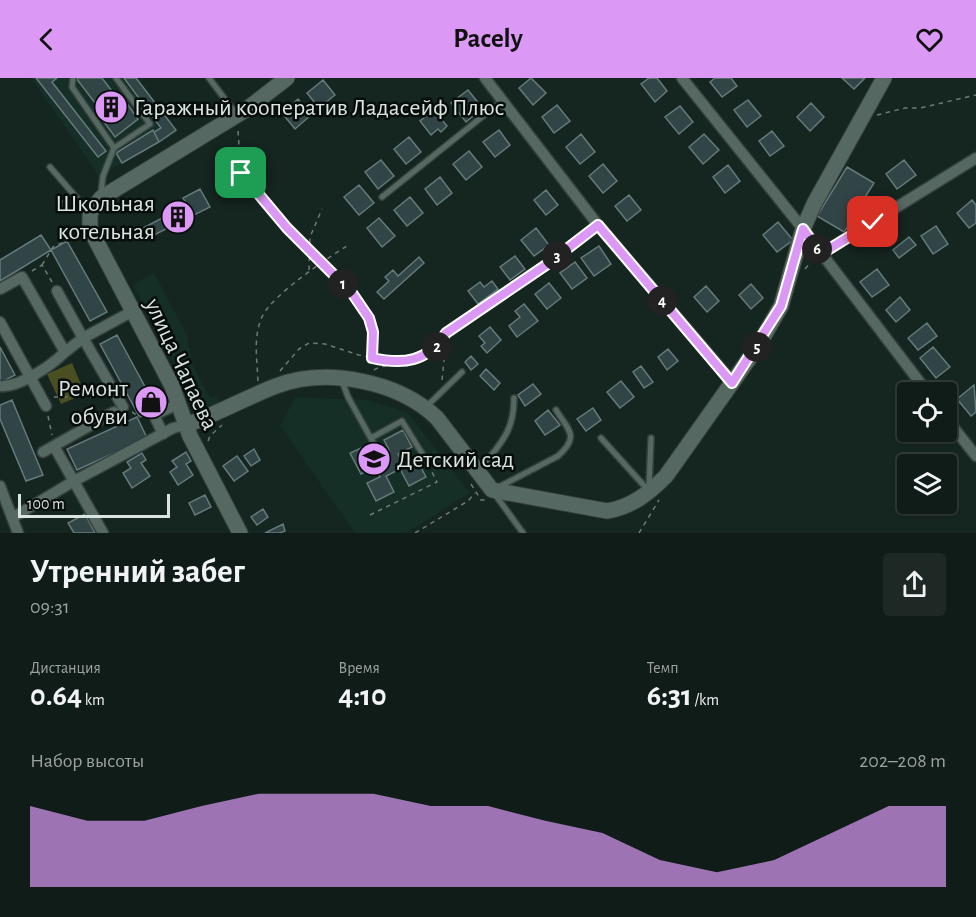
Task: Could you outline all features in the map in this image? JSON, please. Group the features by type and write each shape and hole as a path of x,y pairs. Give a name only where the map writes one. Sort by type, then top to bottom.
{"street":[{"path":"90,221 101,198 238,115 287,78"},
{"path":"486,78 598,225 732,383"},
{"path":"682,78 803,229 920,382"},
{"path":"12,518 74,481 182,423 301,378 365,382 393,390 426,408 437,418 492,490 607,511 625,508 649,492 666,476 732,383 781,306 803,229 814,204 862,119 879,81"},
{"path":"821,254 976,158"},
{"name":"улица Чапаева","path":"90,221 172,386 182,423 240,533"},
{"path":"0,289 22,277 65,352"},
{"path":"43,452 119,410 57,291"},
{"path":"0,386 7,387 30,377 56,361 83,338 133,311"},
{"path":"0,322 46,406"},
{"path":"154,415 182,423"},
{"path":"154,415 182,423"},
{"path":"957,432 976,456"},
{"path":"54,446 103,533"},
{"path":"0,486 18,533"}],"lane":[{"path":"74,78 72,87 114,148"},
{"path":"101,198 103,176 114,148 150,124 116,78"},
{"path":"209,78 238,115"},
{"path":"382,197 503,100"},
{"path":"50,167 90,221"},
{"path":"446,333 546,265 598,225"},
{"path":"426,408 462,372"},
{"path":"342,379 348,397 379,453"},
{"path":"479,472 510,429 514,419 514,398"},
{"path":"523,533 492,490 558,456 565,449 570,442 571,433 556,410"},
{"path":"371,438 402,421 428,463"},
{"path":"601,438 649,492"},
{"path":"649,492 651,438"}],"path":[{"path":"862,119 905,108 920,108 976,95"},
{"path":"238,115 241,173 287,228 352,293 369,318 373,332 372,358"},
{"path":"309,271 310,237 322,209"},
{"path":"22,277 42,265 52,248 90,221"},
{"path":"265,380 259,383 256,343 263,315 309,271 347,246"},
{"path":"42,265 57,291"},
{"path":"365,382 373,370 379,367 405,366 416,362 436,348 446,333"},
{"path":"441,387 446,333"},
{"path":"277,374 299,349 309,343 325,344 372,358 401,363 428,353"},
{"path":"41,396 84,399 112,397 119,410 140,417 152,411 154,415"},
{"path":"46,406 54,446"},
{"path":"370,515 437,482 428,463"},
{"path":"415,533 468,501 475,493"}],"shaded area":[{"name":"Гаражный кооператив Ладасейф Плюс","path":"31,78 138,78 177,133 99,176"},
{"path":"154,273 187,335 192,363 210,398 217,395 222,405 201,415 133,284"},
{"name":"Детский сад","path":"295,397 366,400 407,412 470,493 406,533 355,533 280,426"}],"green space":[{"path":"72,363 85,394 61,404 47,374"}],"building":[{"path":"36,78 57,78 52,82 106,151 98,157"},
{"name":"Гаражный кооператив Ладасейф Плюс","path":"76,78 102,78 125,108 128,105 138,119 115,137 101,118 105,116"},
{"path":"124,78 136,78 176,130 159,142 154,132 161,128"},
{"path":"531,78 546,93 533,105 519,88"},
{"path":"649,78 657,78 667,91 655,102 641,84"},
{"path":"715,78 731,78 737,86 722,97 710,82"},
{"path":"842,78 865,78 854,89"},
{"path":"323,80 335,95 319,108 307,93"},
{"path":"468,90 480,105 474,110 477,113 466,122 451,103"},
{"path":"298,99 311,115 295,129 282,113"},
{"path":"748,100 761,116 747,127 734,110"},
{"path":"811,103 824,117 810,131 797,117"},
{"path":"557,105 570,121 554,133 542,117"},
{"path":"680,106 693,122 679,134 665,117"},
{"path":"434,110 447,126 441,132 438,129 431,135 420,121"},
{"path":"153,130 159,142 122,163 116,153"},
{"path":"499,130 510,145 495,157 483,142"},
{"path":"772,131 784,146 770,156 759,141"},
{"path":"581,134 595,152 580,164 566,147"},
{"path":"704,134 719,150 703,164 689,147"},
{"path":"409,137 421,152 406,164 394,149"},
{"path":"469,151 482,167 466,180 453,164"},
{"path":"381,160 394,176 378,189 365,172"},
{"path":"904,160 916,175 897,189 886,174"},
{"path":"603,164 617,181 603,193 589,176"},
{"path":"728,165 740,181 725,193 713,177"},
{"path":"847,167 874,183 860,205 868,215 853,227 849,225 844,232 817,216"},
{"path":"440,177 452,193 437,205 425,189"},
{"path":"359,185 374,203 359,215 344,197"},
{"name":"Школьная котельная","path":"200,189 210,207 148,238 143,228 187,205 183,198"},
{"path":"546,190 558,205 546,215 534,200"},
{"path":"629,195 641,210 627,221 615,206"},
{"path":"410,197 423,213 407,226 394,210"},
{"path":"65,200 70,209 62,212 58,203"},
{"path":"972,200 976,205 976,223 969,228 957,213"},
{"path":"379,218 395,236 382,247 367,228"},
{"path":"778,222 793,240 777,252 763,235"},
{"path":"936,226 948,244 933,254 921,236"},
{"path":"536,228 549,245 534,256 521,240"},
{"path":"41,235 51,250 0,281 0,260"},
{"path":"909,237 916,245 899,258 893,250"},
{"path":"67,241 107,312 90,321 51,250"},
{"path":"599,246 611,264 594,276 581,258"},
{"path":"515,256 525,269 510,280 500,267"},
{"path":"419,257 424,263 384,299 377,292 389,281 385,277 393,270 398,276"},
{"path":"575,262 587,278 572,289 560,273"},
{"path":"877,269 889,285 872,297 860,282"},
{"path":"492,281 498,289 478,304 468,291 480,282 484,287"},
{"path":"549,283 561,298 547,309 535,294"},
{"path":"751,284 763,298 751,309 739,295"},
{"path":"706,286 719,301 707,312 694,297"},
{"path":"900,297 910,310 896,322 886,310"},
{"path":"524,304 538,321 517,337 509,326 520,317 515,311"},
{"path":"927,323 937,336 918,350 908,338"},
{"path":"490,327 501,340 487,353 481,346 485,343 479,336"},
{"path":"117,335 156,407 139,416 100,344"},
{"path":"0,347 15,375 0,383"},
{"path":"933,347 950,367 936,378 920,358"},
{"path":"668,349 678,361 667,370 658,357"},
{"path":"471,356 478,364 471,370 465,362"},
{"path":"641,366 653,382 644,388 633,372"},
{"path":"486,369 500,383 494,390 480,376"},
{"path":"621,381 634,397 620,408 607,392"},
{"path":"533,384 541,394 525,406 518,395"},
{"path":"974,385 976,412 971,416 957,399"},
{"path":"12,400 43,475 26,481 0,419 0,405"},
{"path":"593,408 601,420 586,431 577,419"},
{"path":"548,410 560,425 545,435 535,421"},
{"path":"137,417 147,438 77,470 67,449"},
{"path":"403,430 412,447 398,454 403,464 416,458 426,477 409,486 400,469 386,476 394,492 376,501 367,483 380,477 375,467 361,474 350,453 370,444 376,456 389,450 384,440"},
{"path":"254,449 260,460 251,466 244,456"},
{"path":"186,452 191,461 186,464 193,475 178,485 170,472 177,467 172,461"},
{"path":"142,453 146,460 141,463 150,476 132,488 123,473 131,468 127,462"},
{"path":"237,456 248,471 234,481 223,466"},
{"path":"205,495 211,507 195,515 189,503"},
{"path":"263,509 268,517 257,525 251,517"},
{"path":"85,514 95,533 74,533 68,523"},
{"path":"283,524 285,531 265,533"}],"place":[{"name":"Гаражный кооператив Ладасейф Плюс","path":"111,107"},
{"name":"Школьная котельная","path":"178,217"},
{"name":"Ремонт обуви","path":"151,402"},
{"name":"Детский сад","path":"374,459"}],"route":[{"path":"241,173 287,228 352,293 369,318 373,332 372,358 401,363 436,348 446,333 546,265 598,225 732,383 781,306 803,229 821,254 873,222"}]}
